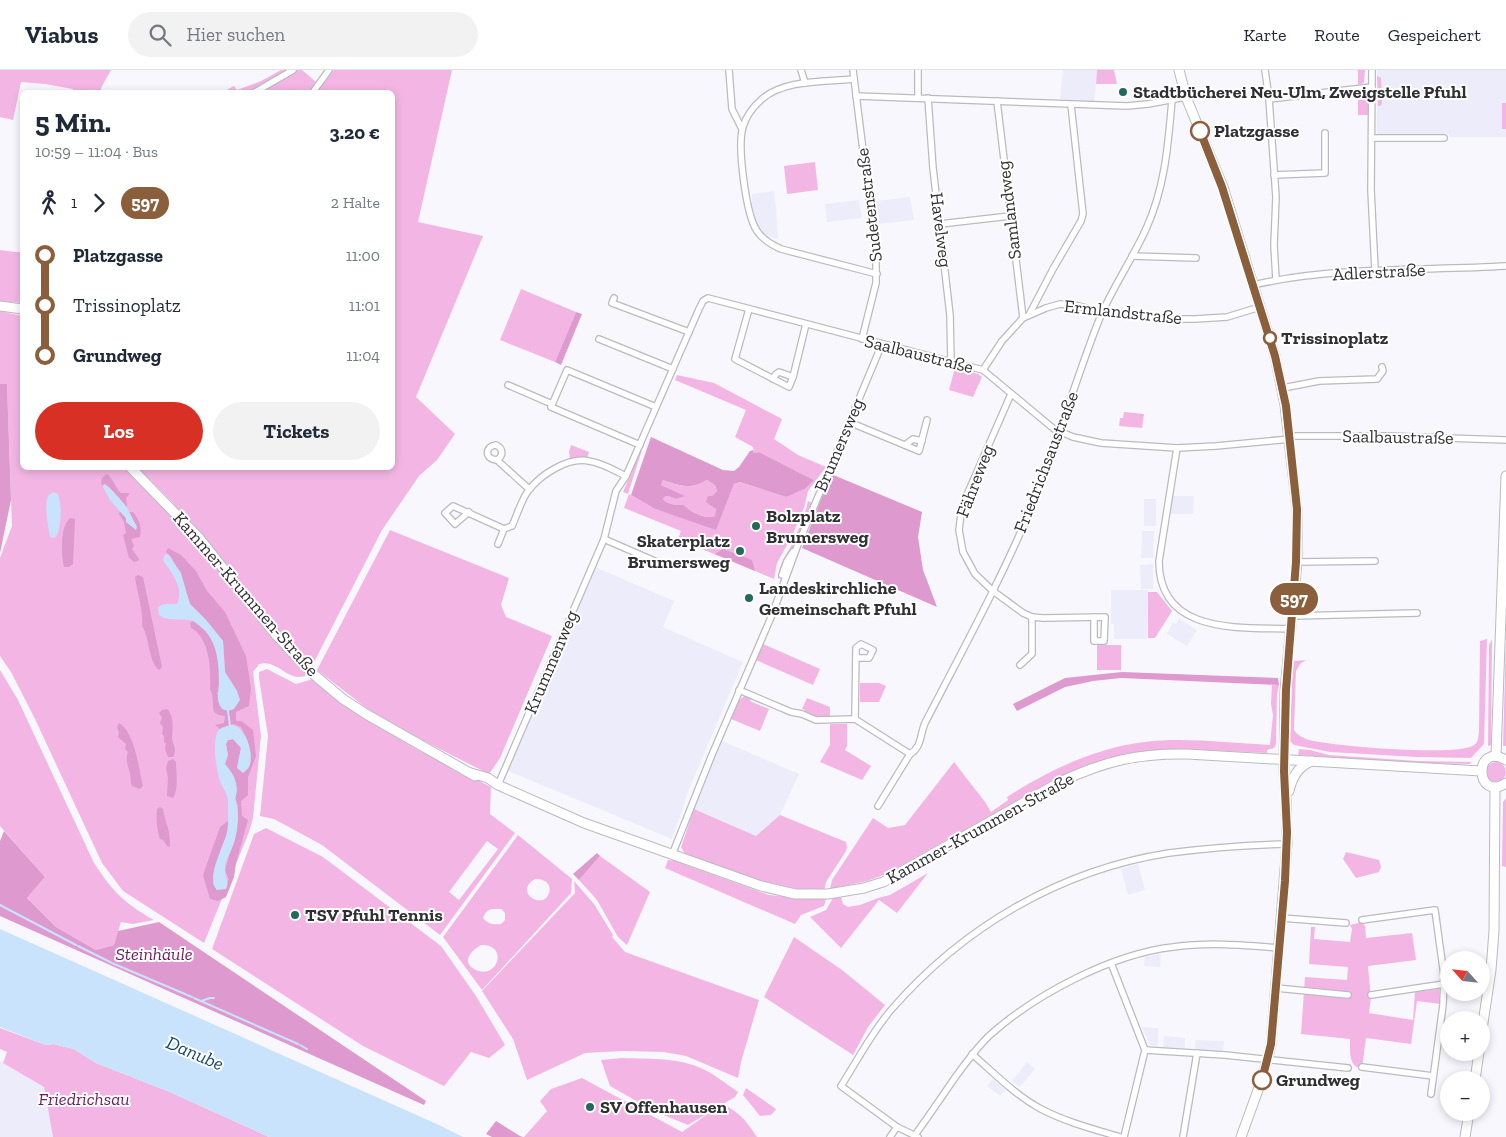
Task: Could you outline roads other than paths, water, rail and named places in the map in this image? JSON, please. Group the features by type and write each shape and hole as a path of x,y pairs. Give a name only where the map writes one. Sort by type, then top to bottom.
{"street":[{"path":"258,90 293,70"},
{"path":"314,90 329,70"},
{"path":"729,70 732,109 742,129"},
{"path":"802,70 805,83"},
{"name":"Sudetenstraße","path":"853,70 877,274 862,339"},
{"path":"918,70 918,97"},
{"path":"1178,70 1186,97 1222,187 1260,307 1283,388 1298,526 1293,616 1286,690 1284,759 1287,844 1276,988 1268,1060 1241,1137"},
{"path":"1265,70 1269,98 1276,197 1274,245 1276,280"},
{"path":"1372,70 1371,190 1375,270"},
{"path":"854,79 805,83 779,89 764,98 749,114 742,129 741,154 747,204 752,222 766,242 777,247 877,274"},
{"path":"1269,98 1372,87"},
{"path":"856,96 1132,106 1186,97"},
{"name":"Havelweg","path":"928,98 950,315 951,362"},
{"name":"Friedrichsaustraße","path":"878,806 910,754 915,751 923,735 925,723 993,591 1032,505 1103,312 1146,228 1161,186 1167,154 1172,100"},
{"name":"Samlandweg","path":"997,101 1022,318"},
{"path":"1030,314 1081,221 1083,214 1071,104"},
{"path":"737,116 749,114"},
{"path":"1274,175 1325,173 1325,133"},
{"path":"1372,138 1444,138"},
{"path":"940,224 1010,216"},
{"path":"1132,256 1196,258"},
{"name":"Adlerstraße","path":"1253,285 1276,280 1375,270 1506,266"},
{"path":"614,298 612,303 689,332"},
{"name":"Saalbaustraße","path":"708,298 983,370 1060,432 1101,443 1177,448 1289,438 1394,436 1506,440"},
{"name":"Krummenweg","path":"498,785 604,539 611,512 621,493 626,476 699,309 703,301 708,298"},
{"name":"Ermlandstraße","path":"983,370 1002,341 1022,318 1046,308 1067,304 1083,306 1103,312 1172,318 1196,318 1227,317 1260,307"},
{"path":"0,306 20,309"},
{"path":"735,359 750,309"},
{"path":"728,355 789,387 806,324"},
{"path":"599,340 673,369"},
{"name":"Brumersweg","path":"672,855 772,615 782,585 784,567 797,547 882,344"},
{"path":"1283,388 1319,381 1377,379 1383,371 1382,367"},
{"path":"640,445 551,407 552,404 567,370 656,407"},
{"path":"773,379 779,372 793,377"},
{"path":"508,385 552,404"},
{"name":"Fähreweg","path":"1011,394 969,489 959,520 963,552 975,574 993,591 1024,613 1032,616"},
{"path":"849,422 919,451 927,420"},
{"path":"905,445 913,439 922,441"},
{"path":"1177,448 1159,561 1162,584 1169,598 1177,609 1205,623 1292,629"},
{"path":"496,460 529,490"},
{"path":"498,544 504,530 512,526 529,490 543,478 570,461 591,461 626,476"},
{"name":"Kammer-Krummen-Straße","path":"133,470 200,539 276,635 312,674 366,714 471,773 485,783 498,785 584,823 780,891 807,895 842,893 883,882 1062,781 1100,765 1122,759 1166,754 1317,760 1481,770"},
{"path":"1496,756 1506,476"},
{"path":"469,512 504,530"},
{"path":"604,539 666,566"},
{"path":"1296,562 1375,561"},
{"path":"1293,616 1416,613"},
{"path":"1020,665 1032,654 1032,616 1094,617"},
{"path":"854,719 856,658"},
{"path":"740,690 791,712 816,720 854,719 910,754"},
{"path":"1506,760 1496,756 1487,759 1481,770 1486,783 1495,787 1506,783"},
{"path":"1286,801 1293,776 1307,763 1317,760"},
{"path":"1485,1011 1491,970 1494,930 1495,787"},
{"path":"1279,948 1234,944 1190,945 1156,949 1132,955 1085,974 1014,1015 989,1035 972,1054 916,1136 897,1127 841,1086 890,1012 915,984 980,928 1013,908 1044,892 1083,876 1128,862 1209,849 1287,844"},
{"path":"1362,920 1435,910 1442,951"},
{"path":"1282,918 1346,923"},
{"path":"972,1054 1009,1086 1040,1108 1078,1125 1122,1137 1145,1050 1111,963"},
{"path":"1371,994 1440,985"},
{"path":"1276,988 1348,995"},
{"path":"1431,1094 1443,1001"},
{"path":"1145,1050 1197,1053 1348,1068"},
{"path":"1183,1137 1197,1053"},
{"path":"1362,1067 1433,1076"},
{"path":"1465,1137 1468,1121"},
{"path":"890,1137 897,1127"}],"water":[{"path":"104,484 113,491 128,510 137,527 136,530 126,522 126,518 110,500 103,487"},
{"path":"53,492 58,494 61,510 59,528 55,538 50,537 46,511 48,496"},
{"path":"168,554 181,573 190,604 223,641 225,672 237,691 240,700 234,709 228,711 222,709 219,702 217,658 208,634 195,622 168,619 159,615 158,608 160,606 177,604 179,598 176,581 163,560 165,555"},
{"path":"232,725 237,727 245,736 250,749 251,762 249,768 243,773 237,768 241,748 233,739 228,740 226,744 228,755 225,764 236,784 235,799 238,824 234,842 225,865 227,886 226,889 217,890 214,885 214,870 227,832 228,802 217,770 215,741 219,730"},
{"name":"Danube","path":"0,929 463,1137 269,1137 170,1092 96,1063 74,1049 53,1044 46,1045 0,1027"}],"waterway":[{"path":"228,711 230,726"},
{"path":"0,905 76,945"},
{"path":"78,946 112,963 192,997"},
{"path":"194,998 298,1044"},
{"path":"201,1001 214,998"},
{"path":"300,1045 307,1049"}],"place":[{"name":"Stadtbücherei Neu-Ulm, Zweigstelle Pfuhl","path":"1123,92"},
{"name":"Platzgasse","path":"1200,131"},
{"name":"Trissinoplatz","path":"1270,338"},
{"name":"Bolzplatz Brumersweg","path":"756,526"},
{"name":"Skaterplatz Brumersweg","path":"740,551"},
{"name":"Landeskirchliche Gemeinschaft Pfuhl","path":"749,598"},
{"name":"TSV Pfuhl Tennis","path":"295,915"},
{"name":"Grundweg","path":"1262,1080"},
{"name":"SV Offenhausen","path":"590,1107"}],"park label":[{"name":"Steinhäule","path":"154,954"},
{"name":"Friedrichsau","path":"84,1099"}]}
